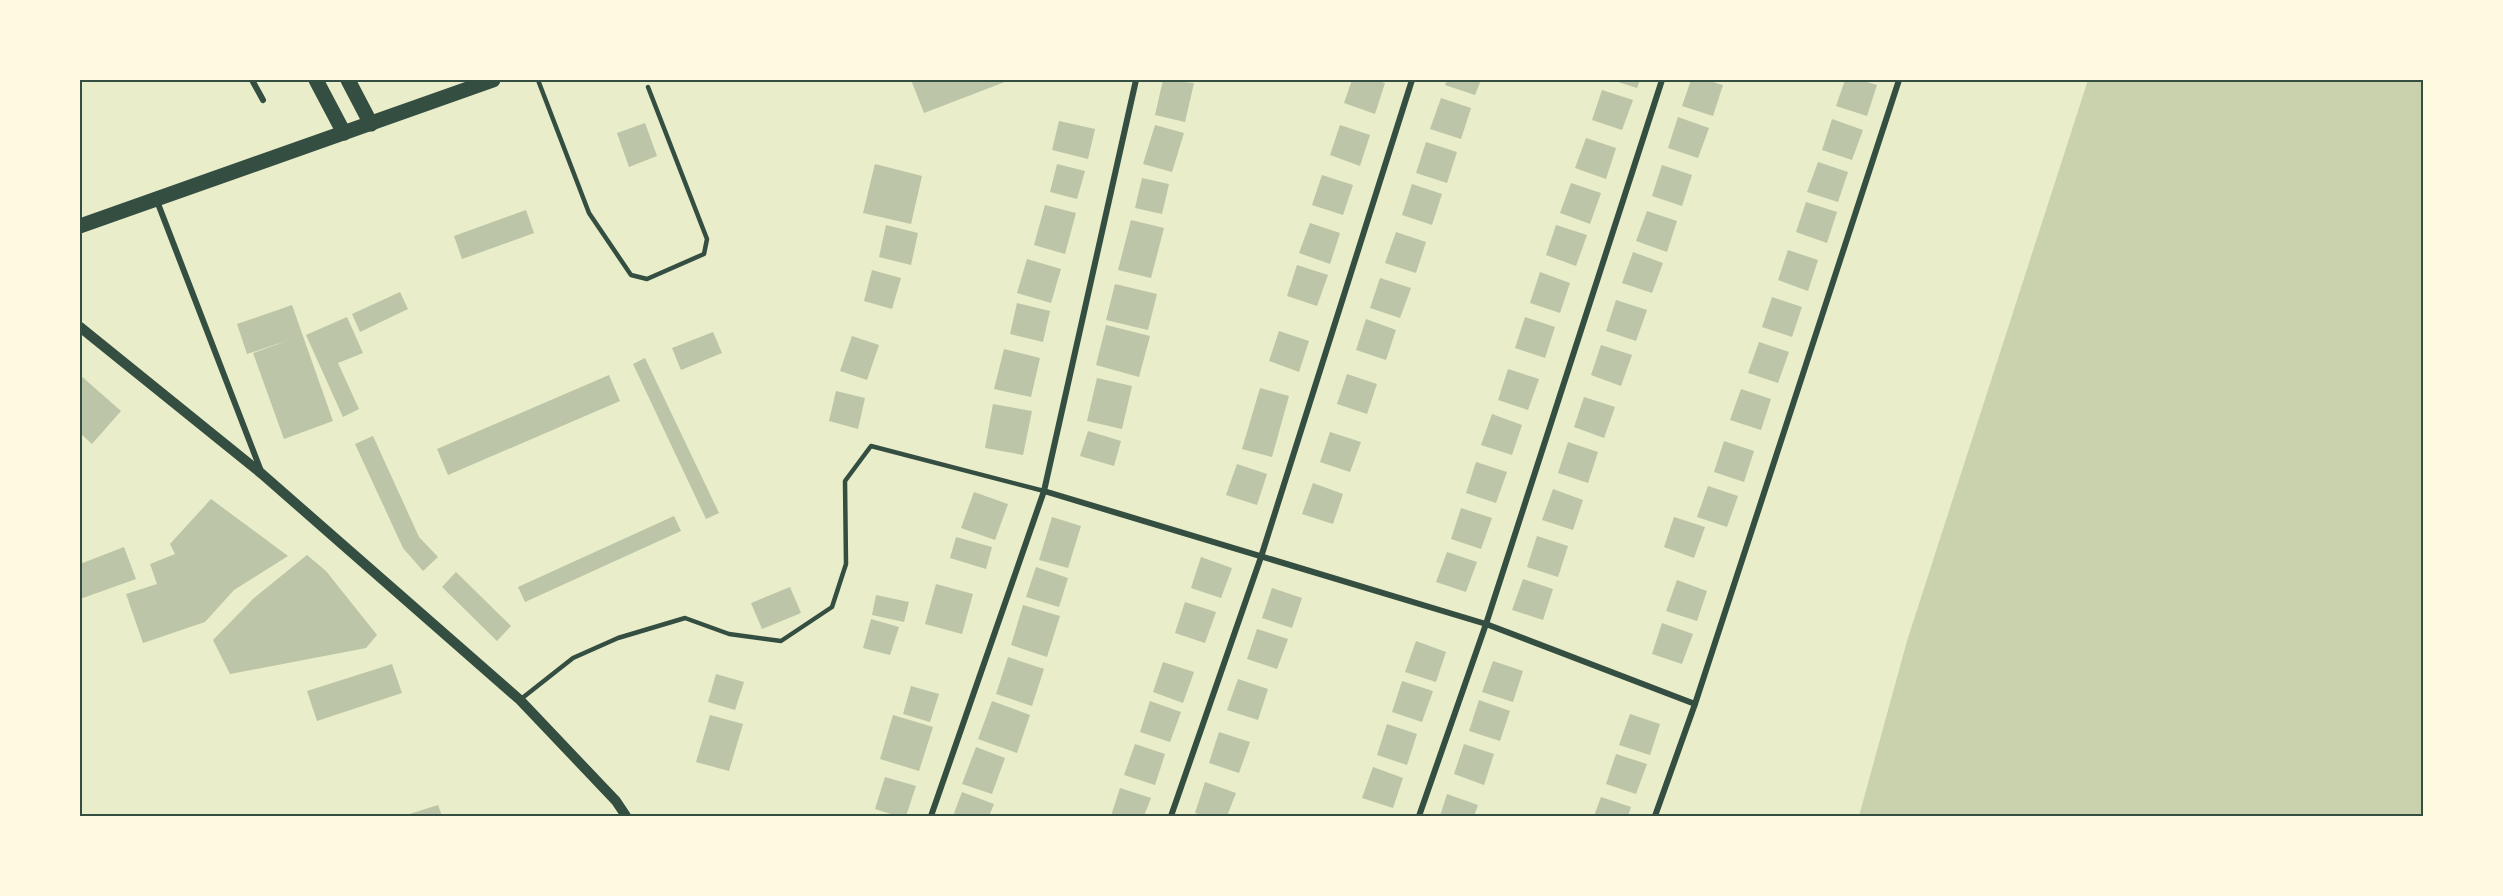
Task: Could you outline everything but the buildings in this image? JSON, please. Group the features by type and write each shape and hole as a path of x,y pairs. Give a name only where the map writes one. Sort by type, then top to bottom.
{"main road":[{"path":"316,80 344,133"},
{"path":"348,80 371,124"},
{"path":"80,226 493,80"}],"street":[{"path":"252,80 263,100"},
{"path":"931,816 1044,491 1136,80"},
{"path":"1172,816 1261,557 1412,80"},
{"path":"1419,816 1486,624 1662,80"},
{"path":"1655,816 1695,704 1899,80"},
{"path":"156,199 262,474"},
{"path":"80,327 262,474 520,700 616,801 626,816"},
{"path":"1044,491 1486,624 1695,704"}],"lane":[{"path":"538,80 589,213 631,275 647,279 704,255 707,239 648,87"},
{"path":"520,700 573,658 618,638 685,618 729,634 781,641 832,607 846,564 845,481 871,446 1044,491"}],"green space":[{"path":"2088,80 2423,80 2423,816 1859,816 1907,641"}]}
